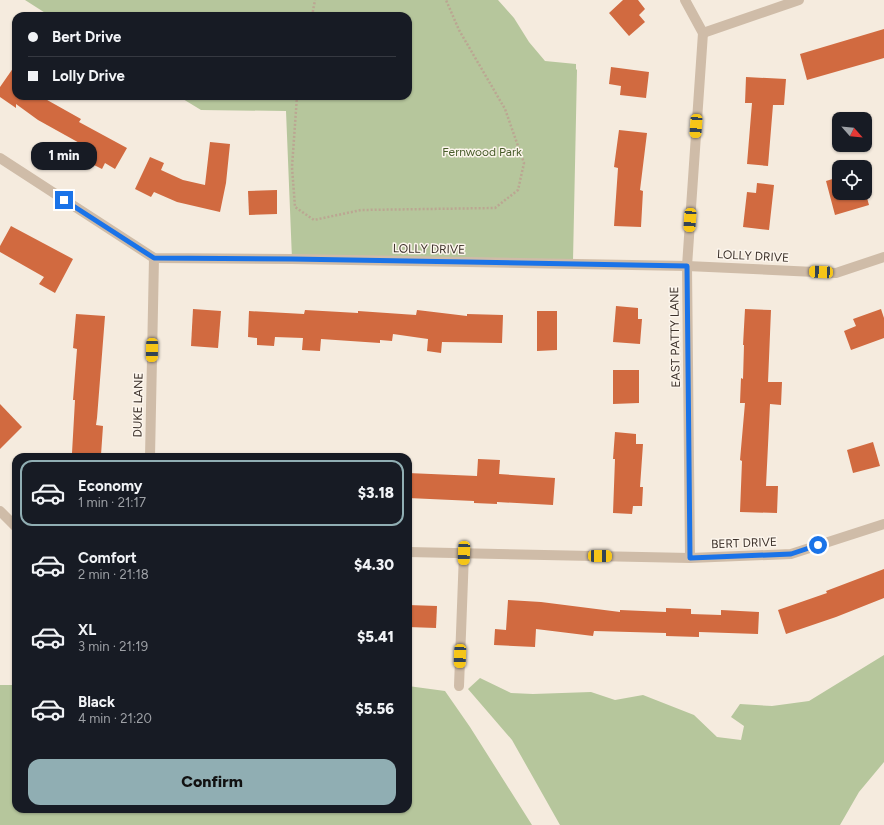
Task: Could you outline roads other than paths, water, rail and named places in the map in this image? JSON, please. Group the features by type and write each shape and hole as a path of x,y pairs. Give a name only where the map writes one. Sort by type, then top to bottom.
{"street":[{"path":"685,0 703,33 798,0"},
{"name":"EAST PATTY LANE","path":"690,558 687,266 703,33"},
{"path":"0,158 154,258"},
{"name":"LOLLY DRIVE","path":"154,258 687,266 836,273 884,257"},
{"name":"DUKE LANE","path":"150,453 154,258"},
{"path":"0,511 12,523"},
{"name":"BERT DRIVE","path":"412,552 690,558 791,554 884,524"},
{"path":"459,686 464,553"}],"park label":[{"name":"Fernwood Park","path":"482,152"}]}
